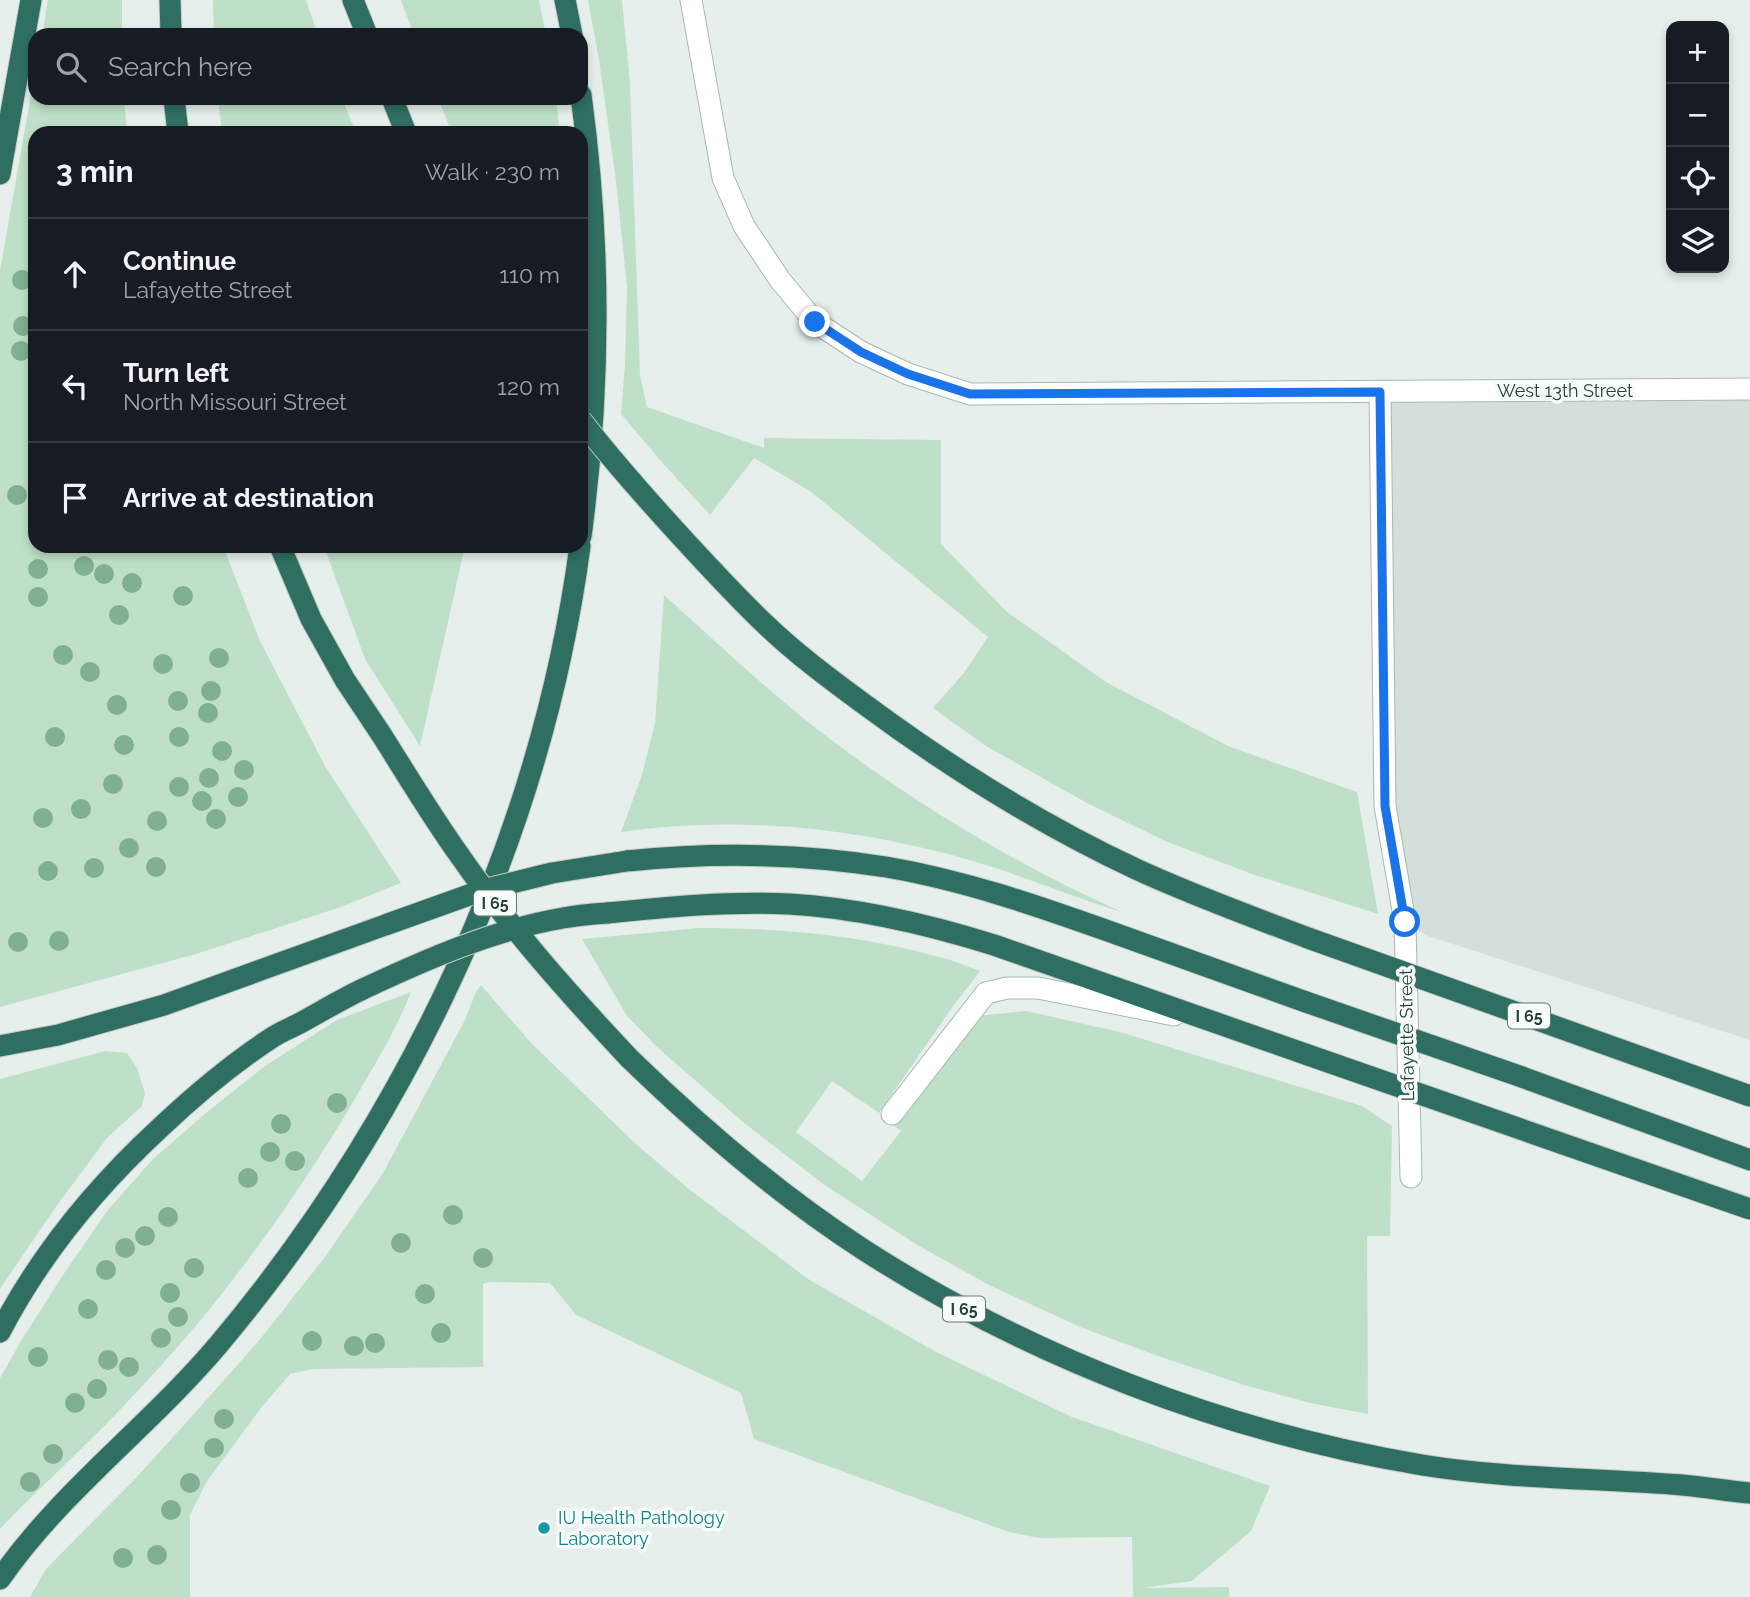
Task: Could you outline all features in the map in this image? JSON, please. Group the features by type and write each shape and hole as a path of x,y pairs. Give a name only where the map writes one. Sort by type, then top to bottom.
{"highway":[{"path":"0,174 30,0"},
{"path":"170,0 171,28"},
{"path":"353,0 364,28"},
{"path":"565,0 571,28"},
{"path":"175,105 176,126"},
{"path":"395,105 403,126"},
{"path":"582,105 584,126"},
{"path":"588,161 593,209 597,340 588,471"},
{"name":"I 65","path":"588,429 659,514 767,626 831,680 909,738 1060,831 1220,905 1750,1096"},
{"name":"I 65","path":"284,553 312,619 345,680 460,856 548,969 593,1020 670,1098 808,1210 863,1249 964,1309 1078,1363 1179,1402 1301,1440 1357,1453 1484,1473 1684,1485 1750,1484"},
{"path":"0,1579 50,1516 167,1401 271,1279 346,1173 413,1058 459,962 518,811 559,660 579,553"},
{"path":"0,1046 58,1035 164,1005 483,890 552,873 626,860 765,854 889,868 965,886 1066,916 1750,1160"},
{"path":"0,1332 40,1266 77,1216 118,1169 185,1104 234,1064 274,1037 414,965 485,938 563,918 680,905 804,905 872,914 953,932 1750,1209"},
{"path":"1684,1485 1750,1493"}],"street":[{"name":"West 13th Street","path":"691,0 723,178 744,226 780,280 815,322 861,352 908,374 970,394 1750,390"},
{"name":"Lafayette Street","path":"1380,392 1385,806 1405,922 1411,1177"},
{"path":"892,1114 986,993 1007,988 1038,988 1228,1026"}],"shaded area":[{"path":"1750,389 1750,1040 1425,935 1405,922 1385,806 1380,392"}],"green space":[{"path":"48,0 122,0 122,28 43,28"},
{"path":"213,0 306,0 316,28 214,28"},
{"path":"401,0 539,0 545,28 411,28"},
{"path":"588,0 622,0 630,83 640,376 647,407 764,448 764,438 941,440 941,544 1007,612 1106,682 1228,746 1357,792 1378,914 1252,874 1165,841 1087,803 986,746 933,708 963,674 988,637 810,491 754,458 710,515 659,459 621,414 627,287 616,181"},
{"path":"29,105 125,105 126,126 28,126 28,553 226,553 260,641 325,766 401,883 338,908 196,954 0,1007 0,271"},
{"path":"219,105 345,105 353,126 221,126"},
{"path":"441,105 557,105 559,126 449,126"},
{"path":"327,553 463,553 420,746 365,659"},
{"path":"664,595 793,710 906,793 976,837 1086,896 1124,913 973,861 886,840 843,833 754,825 665,827 621,832 641,778 655,723"},
{"path":"700,928 791,931 850,938 910,949 980,971 879,1113 832,1081 796,1132 862,1181 901,1131 893,1125 977,1016 1026,1011 1120,1032 1362,1106 1392,1126 1390,1236 1367,1236 1368,1414 1310,1403 1244,1385 1080,1327 989,1285 919,1246 823,1184 743,1122 658,1048 627,1016 582,939"},
{"path":"481,985 531,1043 637,1145 690,1190 808,1279 936,1352 1072,1417 1270,1486 1251,1531 1192,1581 1142,1588 1229,1587 1229,1597 1133,1597 1132,1537 1039,1538 1009,1532 754,1439 741,1393 576,1315 550,1283 489,1282 483,1284 483,1367 313,1369 290,1374 207,1481 190,1515 190,1597 30,1597 46,1569 135,1479 202,1405 261,1338 325,1257 383,1173"},
{"path":"411,992 382,1052 328,1144 235,1277 184,1340 131,1398 0,1529 0,1378 63,1275 107,1211 153,1159 265,1066 337,1020"},
{"path":"105,1051 127,1053 137,1068 145,1093 142,1106 107,1138 0,1289 0,1079"}],"place":[{"name":"IU Health Pathology Laboratory","path":"544,1528"}],"route":[{"path":"815,322 861,352 908,374 970,394 1380,392 1385,806 1405,922"}]}
